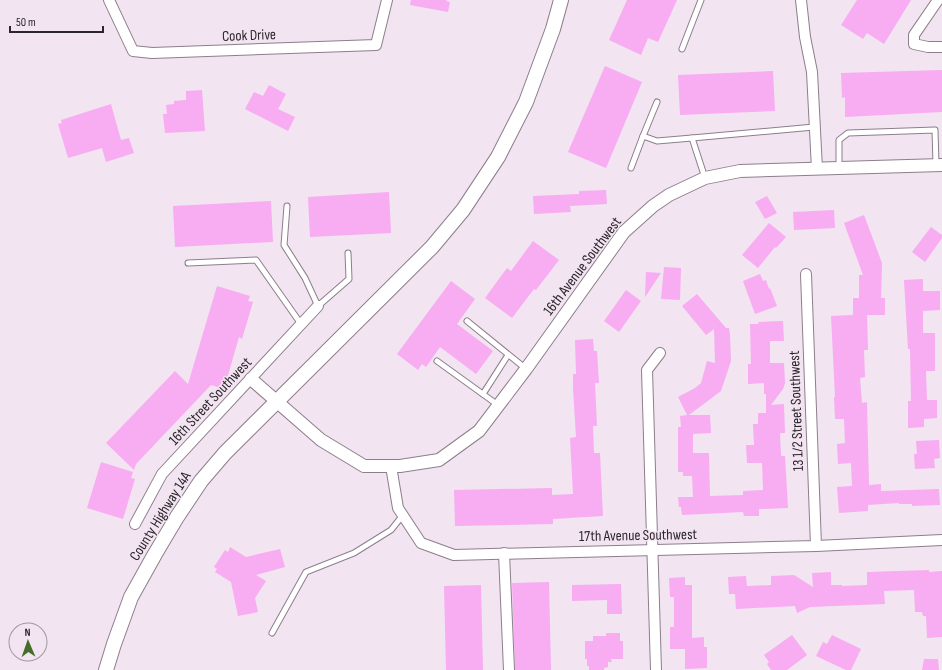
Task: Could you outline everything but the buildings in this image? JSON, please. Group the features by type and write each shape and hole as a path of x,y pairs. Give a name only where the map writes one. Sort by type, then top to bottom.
{"main road":[{"name":"County Highway 14A","path":"106,670 131,597 154,554 201,481 225,453 278,402 432,247 463,210 498,157 526,102 553,29 561,0"}],"street":[{"name":"Cook Drive","path":"108,0 133,51 152,53 376,45 387,0"},
{"path":"801,0 805,37 812,72 817,169"},
{"path":"938,0 914,35 914,44 928,47 942,47"},
{"name":"16th Avenue Southwest","path":"251,379 321,440 364,466 400,466 439,460 479,431 526,369 624,232 653,206 669,195 705,178 740,172 939,165"},
{"name":"13 1/2 Street Southwest","path":"806,274 816,546"},
{"name":"16th Street Southwest","path":"135,524 162,474 318,306"},
{"path":"656,670 647,370 660,353"},
{"name":"17th Avenue Southwest","path":"391,466 398,508 421,543 454,555 816,546 942,540"},
{"path":"504,553 510,670"}],"lane":[{"path":"682,49 701,0"},
{"path":"631,168 642,136 657,102"},
{"path":"642,136 657,141 814,127"},
{"path":"839,168 839,140 848,133 927,130 935,130 939,165"},
{"path":"692,138 705,178"},
{"path":"287,206 284,245 305,278 318,306 349,279 348,253"},
{"path":"188,263 256,260 301,324"},
{"path":"467,321 526,369"},
{"path":"483,394 508,355"},
{"path":"436,361 498,405"},
{"path":"272,632 306,572 354,553 391,530 403,515"}]}
